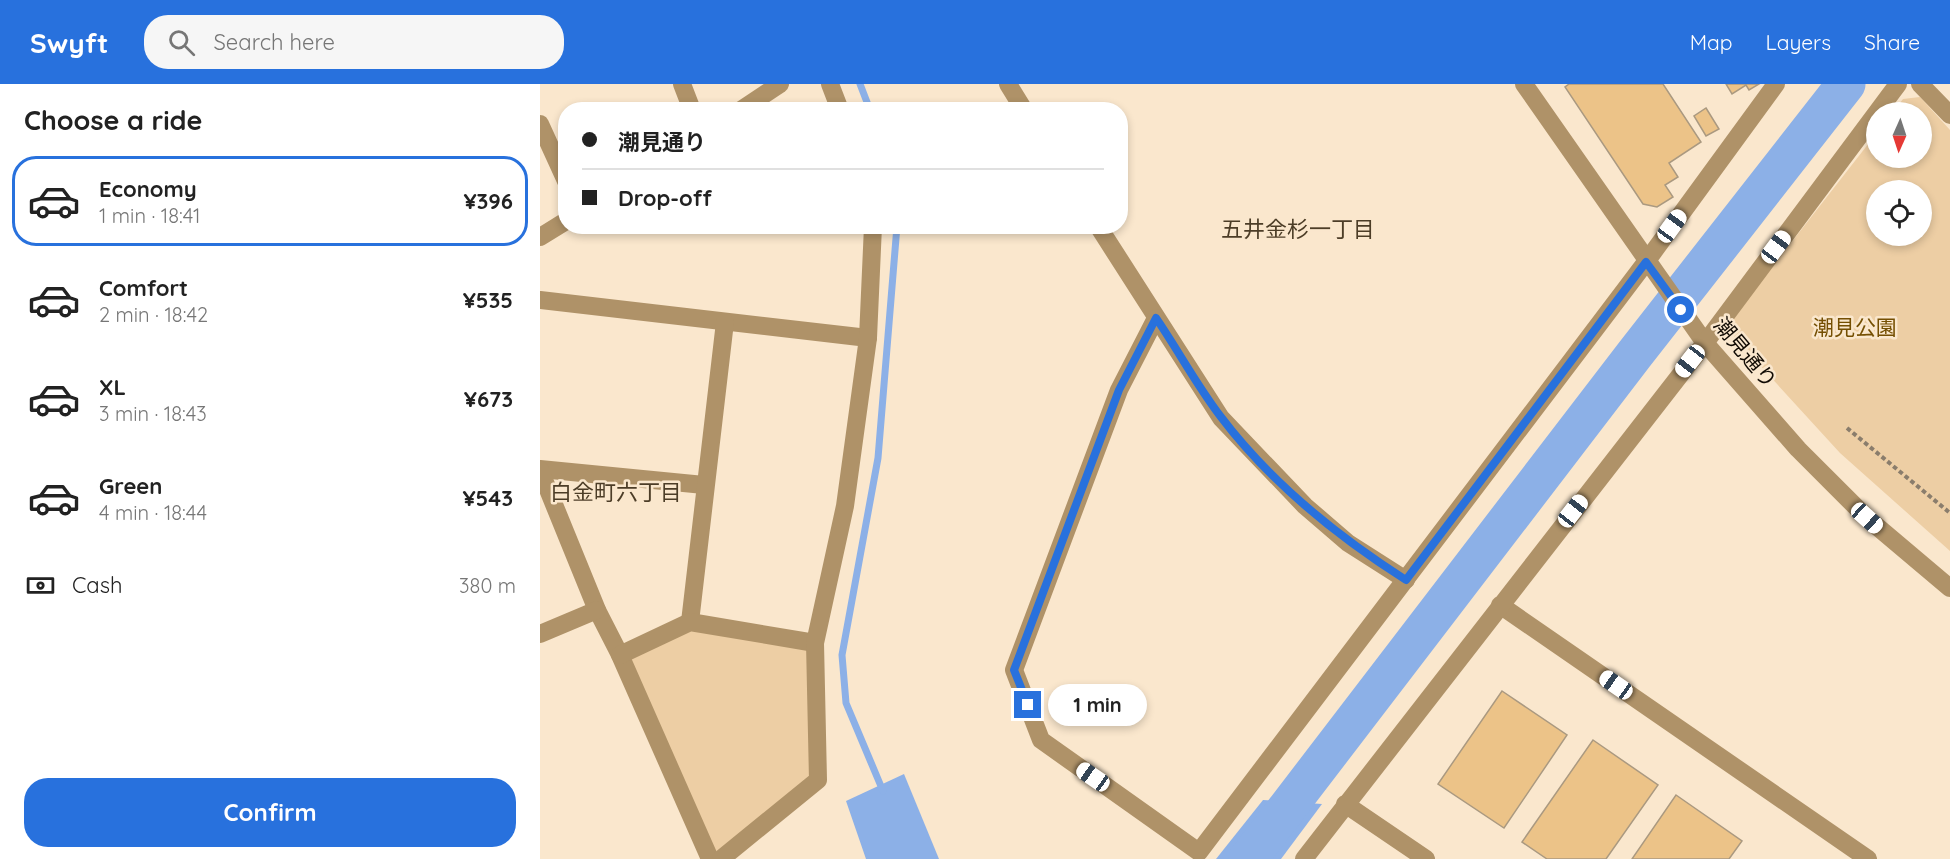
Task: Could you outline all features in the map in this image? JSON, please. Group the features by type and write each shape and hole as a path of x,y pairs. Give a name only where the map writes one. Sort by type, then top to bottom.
{"street":[{"path":"682,84 689,102"},
{"path":"753,102 780,84"},
{"path":"830,84 837,102"},
{"path":"1008,84 1019,102"},
{"name":"潮見通り","path":"1524,84 1646,262 1705,343 1798,449 1859,511 1950,588"},
{"path":"1156,318 1119,390 1014,670 1041,740 1199,852 1646,262 1776,84"},
{"path":"1304,859 1705,343 1898,84"},
{"path":"1920,84 1950,115"},
{"path":"540,124 558,163"},
{"path":"540,237 558,226"},
{"path":"721,859 818,780 815,643 845,506 868,338 873,234"},
{"path":"1103,234 1221,418 1272,474 1348,543 1406,580"},
{"path":"540,300 868,338"},
{"path":"690,622 704,485 725,322"},
{"path":"704,485 540,470 597,610 620,655 710,859"},
{"path":"1500,605 1868,859"},
{"path":"540,634 597,610"},
{"path":"620,655 690,622 815,643"},
{"path":"1345,804 1426,859"}],"path":[{"path":"1847,428 1950,513"}],"green space":[{"name":"潮見公園","path":"1920,97 1925,102 1901,102 1903,99"},
{"name":"潮見公園","path":"1932,110 1950,130 1950,551 1840,453 1734,337 1730,321 1866,147 1866,168 1932,168"},
{"path":"690,622 815,643 818,780 710,859 620,655"}],"water":[{"path":"904,774 939,859 866,859 846,801"},
{"path":"1263,800 1322,804 1281,859 1216,859"}],"building":[{"path":"1569,84 1663,84 1701,142 1669,163 1678,177 1665,185 1673,197 1657,207 1643,204 1565,87"},
{"path":"1726,84 1759,84 1749,90 1746,85 1732,94"},
{"path":"1706,108 1719,129 1706,136 1694,116"},
{"path":"1502,691 1567,735 1504,828 1438,784"},
{"path":"1593,740 1658,785 1606,859 1547,859 1522,842"},
{"path":"1676,795 1742,841 1729,859 1632,859"}],"waterway":[{"path":"860,84 867,102"},
{"path":"1248,859 1634,355 1846,84"},
{"path":"883,791 846,703 842,655 878,458 896,234"}],"district":[{"name":"五井金杉一丁目","path":"1298,229"},
{"name":"白金町六丁目","path":"616,492"}],"route":[{"path":"1028,705 1014,670 1119,390 1156,318 1221,418 1272,474 1348,543 1406,580 1646,262 1681,310"}]}
